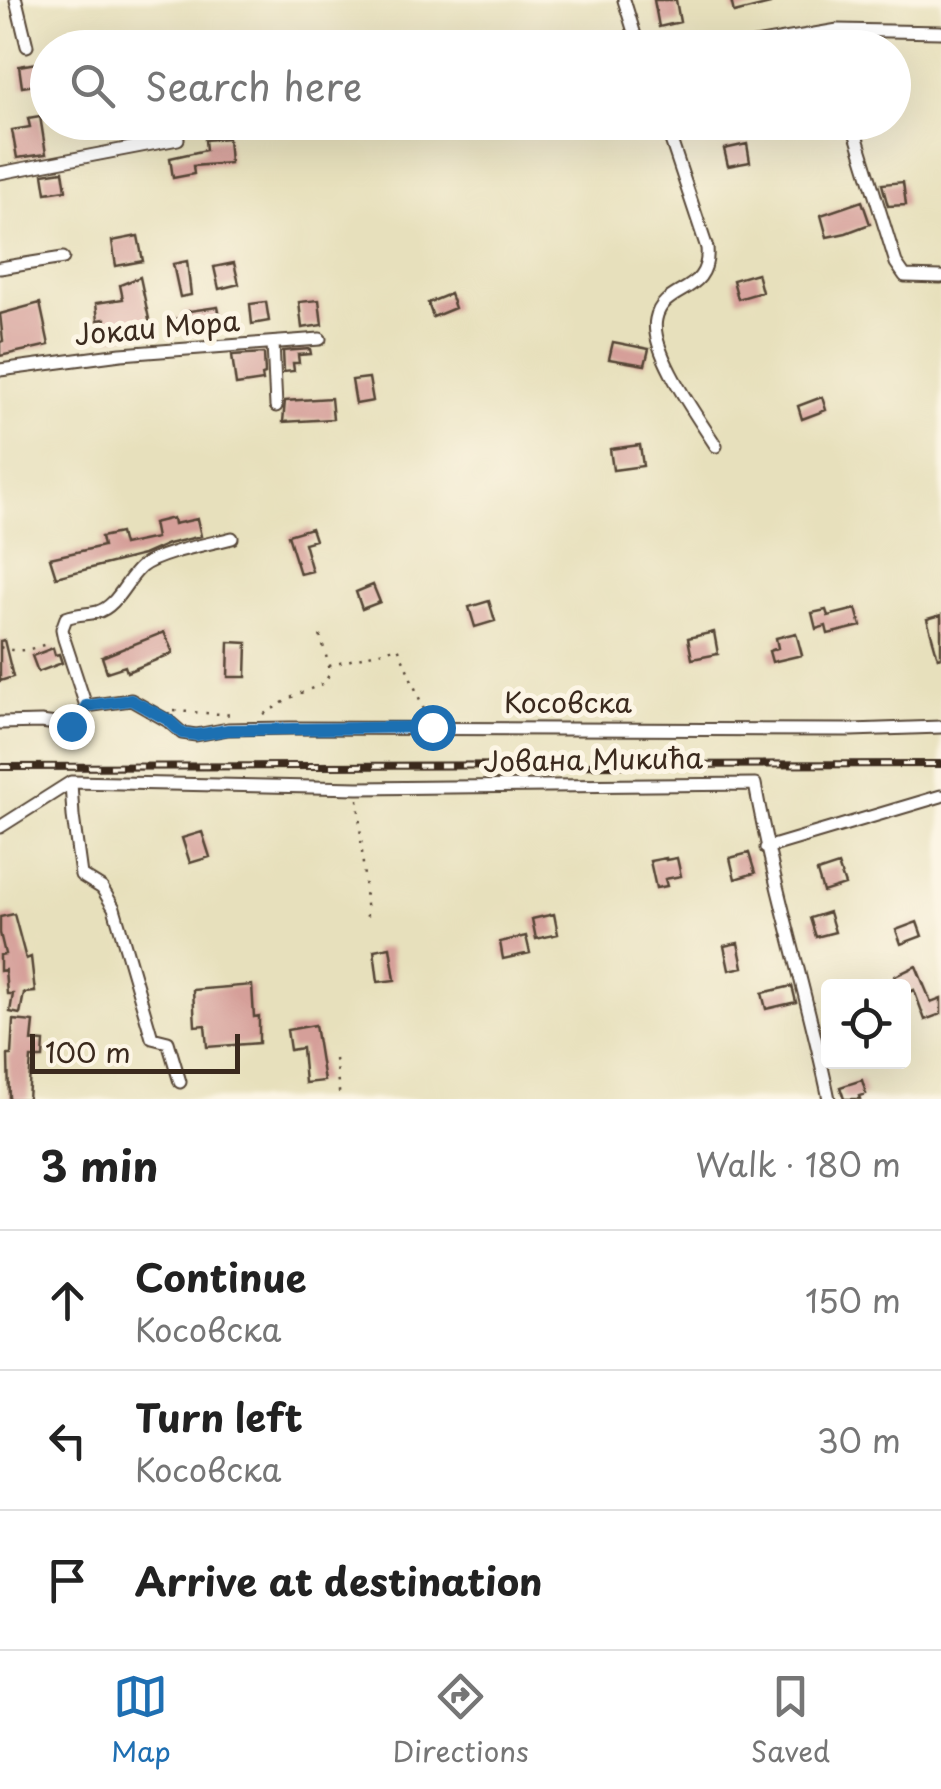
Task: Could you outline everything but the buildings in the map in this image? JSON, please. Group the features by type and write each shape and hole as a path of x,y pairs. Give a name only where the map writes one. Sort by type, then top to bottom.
{"street":[{"path":"16,0 27,46"},
{"path":"624,0 633,30"},
{"path":"911,31 941,32"},
{"path":"0,173 173,140"},
{"path":"671,140 707,248 708,262 693,285 659,309 654,324 678,389 716,446"},
{"path":"858,140 896,263 905,276 941,276"},
{"path":"0,268 62,258"},
{"name":"Јокаи Мора","path":"0,370 121,354 320,339"},
{"path":"273,343 276,406"},
{"path":"86,706 64,639 62,628 66,618 98,612 111,603 141,567 155,559 232,538"},
{"name":"Косовска","path":"0,723 71,726 80,720 86,706 131,700 168,720 182,733 196,735 274,728 941,727"},
{"path":"0,827 72,782"},
{"path":"72,782 81,875 102,888 114,908 152,1038 168,1042 180,1082"},
{"name":"Јована Микића","path":"72,782 358,788 755,784 766,848 816,1034 829,1099"},
{"path":"766,848 941,796"}],"path":[{"path":"260,716 324,683 329,666 320,636"},
{"path":"0,646 21,652 64,639"},
{"path":"329,666 398,647 432,727"},
{"path":"148,709 241,715"},
{"path":"358,788 366,917"},
{"path":"335,1059 340,1099"}],"railway":[{"path":"0,767 941,764"}],"route":[{"path":"71,726 80,720 86,706 131,700 168,720 182,733 196,735 228,730 432,727"}]}
